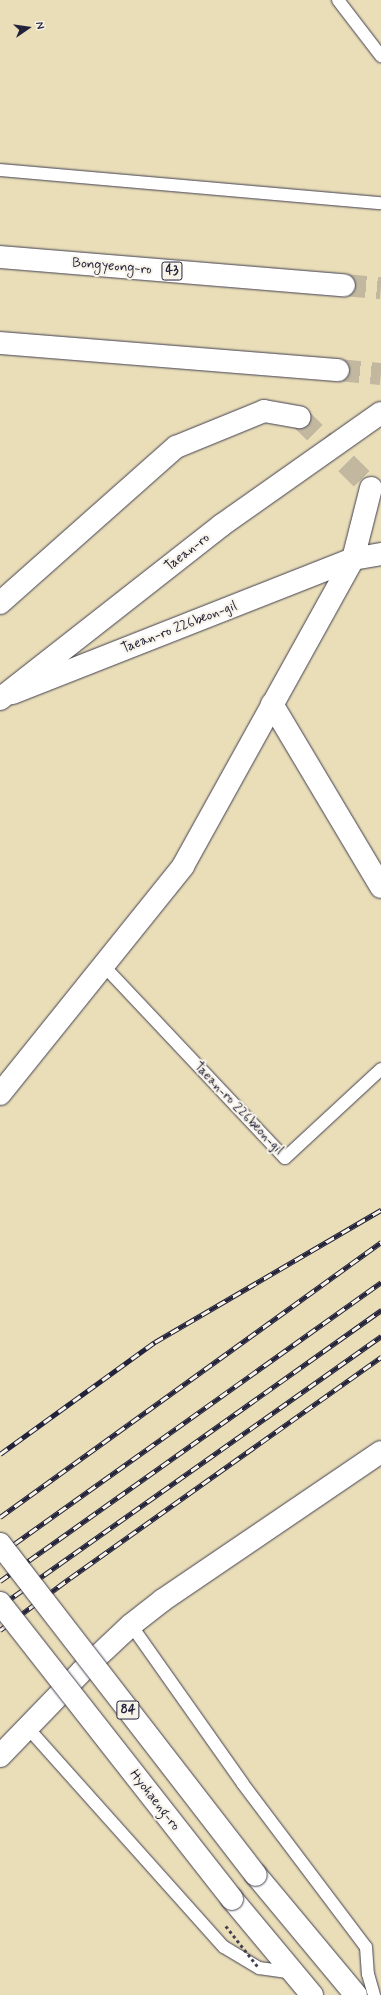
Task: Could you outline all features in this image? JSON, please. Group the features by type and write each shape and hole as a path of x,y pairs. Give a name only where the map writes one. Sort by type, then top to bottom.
{"main road":[{"name":"Bongyeong-ro","path":"0,257 344,285"},
{"path":"0,342 338,370"},
{"path":"0,603 176,447 264,411 299,417"},
{"name":"Taean-ro","path":"3,697 222,525 381,413"},
{"path":"0,1094 183,866 353,560 371,488"},
{"name":"Taean-ro 226beon-gil","path":"3,697 353,560 381,554"},
{"path":"272,704 381,887"},
{"path":"0,1756 82,1671 131,1625 163,1600 381,1451"},
{"name":"84","path":"0,1544 256,1875 356,1995"},
{"name":"Hyohaeng-ro","path":"0,1603 232,1899 312,1995"}],"lane":[{"path":"338,0 381,56"},
{"path":"0,170 381,203"},
{"name":"Taean-ro 226beon-gil","path":"103,965 285,1158 381,1069"},
{"path":"131,1625 243,1784 366,1947 368,1974 374,1995"},
{"path":"27,1727 224,1947 258,1968 294,1973"}],"tunnel":[{"path":"344,285 381,288"},
{"path":"338,370 381,374"},
{"path":"299,417 371,488"}],"railway":[{"path":"0,1454 155,1342 381,1210"},
{"path":"0,1517 381,1242"},
{"path":"0,1554 381,1282"},
{"path":"0,1581 381,1310"},
{"path":"0,1606 381,1336"},
{"path":"0,1630 70,1578 381,1357"}]}
